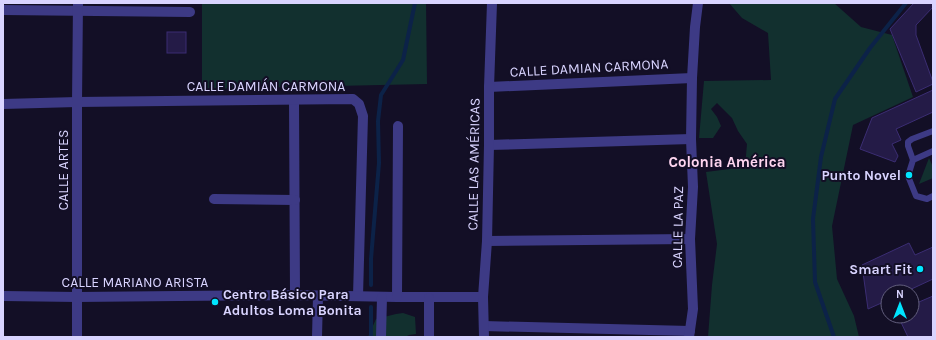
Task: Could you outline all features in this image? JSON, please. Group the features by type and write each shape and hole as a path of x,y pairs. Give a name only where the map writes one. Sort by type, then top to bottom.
{"street":[{"name":"CALLE LAS AMÉRICAS","path":"484,337 483,297 487,241 489,145 488,87 492,3"},
{"name":"CALLE LA PAZ","path":"689,334 693,309 690,239 693,187 691,139 692,78 698,3"},
{"path":"3,10 78,7 190,12"},
{"name":"CALLE ARTES","path":"77,337 78,7"},
{"name":"CALLE DAMIAN CARMONA","path":"488,87 692,78"},
{"path":"294,100 295,295"},
{"name":"CALLE DAMIÁN CARMONA","path":"3,104 353,100 359,104 363,116 358,296"},
{"path":"397,297 398,126"},
{"path":"489,145 691,139"},
{"path":"214,199 295,200"},
{"path":"487,241 690,239"},
{"name":"CALLE MARIANO ARISTA","path":"3,296 77,297 295,295 429,298 483,297"},
{"path":"318,296 318,337"},
{"path":"381,337 382,297"},
{"path":"429,298 429,337"},
{"path":"484,326 689,334"}],"lane":[{"path":"933,130 908,142 913,160 908,176 916,196 927,199 933,196"},
{"path":"913,160 933,151"}],"green space":[{"path":"202,3 426,3 427,84 202,89"},
{"path":"729,3 834,3 861,27 892,35 913,97 853,125 832,226 837,279 854,316 859,337 708,337 717,244 706,172 745,167 747,144 738,131 732,118 717,103 711,109 721,126 713,138 699,138 704,81 771,80 768,33 742,18"},
{"path":"929,158 933,167 933,178 919,184"},
{"path":"403,313 415,317 416,334 405,337 368,337 376,319"}],"building":[{"path":"914,3 933,3 933,7 916,25 916,35 933,84 916,92 890,29"},
{"path":"167,32 186,32 186,53 167,53"},
{"path":"933,90 933,112 896,129 901,140 892,144 898,156 895,162 860,149 872,118"},
{"path":"909,243 915,255 933,247 933,279 920,285 880,284 880,304 868,309 862,265"},
{"path":"933,296 933,337 908,337 902,324 920,324 920,302"}],"waterway":[{"path":"371,285 371,259 379,163 378,121 381,95 403,60 415,3"},
{"path":"834,337 815,282 813,219 821,157 835,99 870,48 906,3"},
{"path":"371,307 371,337"}],"place":[{"name":"Punto Novel","path":"909,175"},
{"name":"Smart Fit","path":"920,269"},
{"name":"Centro Básico Para Adultos Loma Bonita","path":"215,302"}],"district":[{"name":"Colonia América","path":"727,162"}]}
